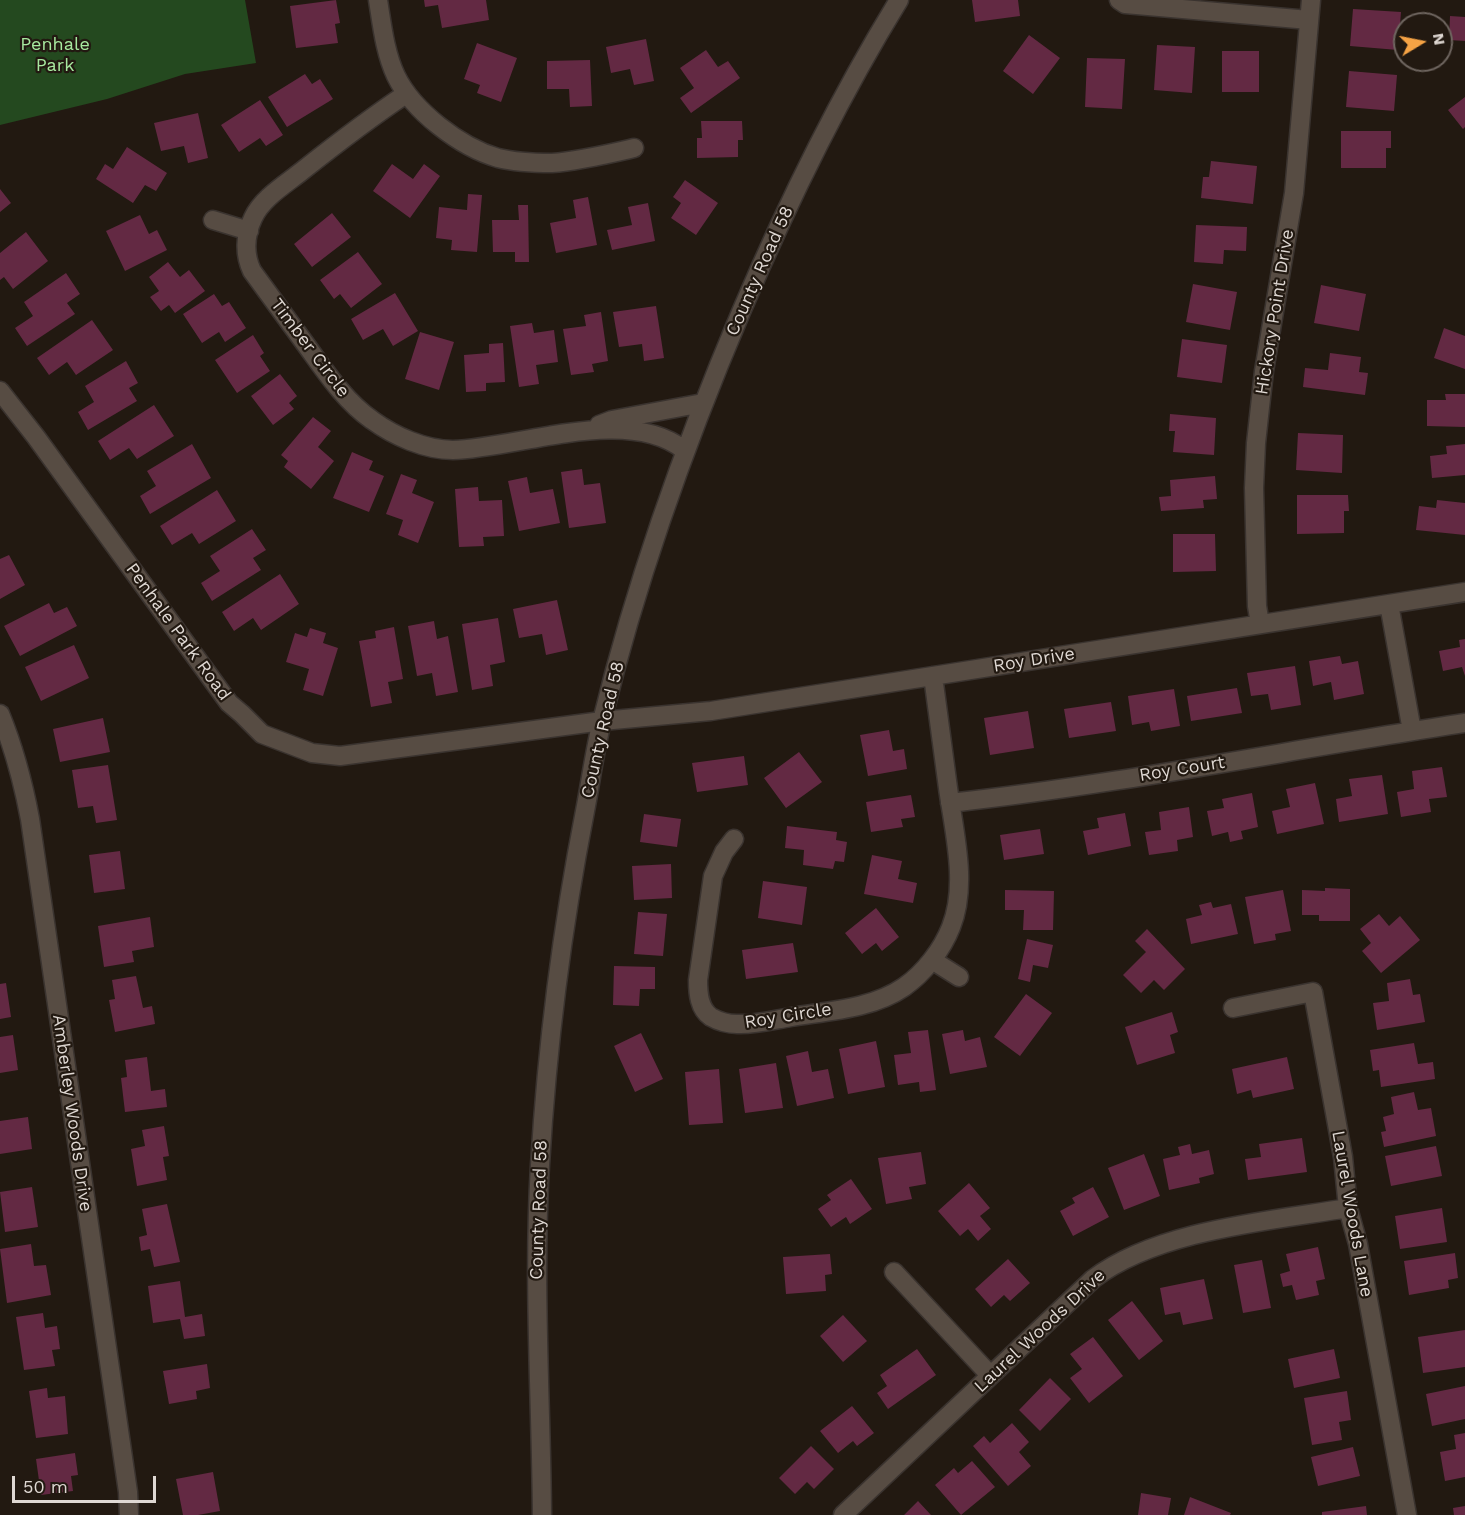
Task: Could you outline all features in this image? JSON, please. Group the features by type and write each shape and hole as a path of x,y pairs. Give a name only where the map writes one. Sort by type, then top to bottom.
{"street":[{"path":"378,0 389,57 395,75 406,94 448,133 480,151 497,158 511,160 553,163 634,148"},
{"name":"County Road 58","path":"542,1515 536,1260 546,1076 569,891 602,721 632,607 684,450 703,403 767,250 809,161 868,50 899,0"},
{"path":"1119,0 1125,4 1309,20"},
{"name":"Hickory Point Drive","path":"1260,624 1257,606 1254,488 1256,443 1264,371 1294,193 1311,0"},
{"name":"Timber Circle","path":"406,94 368,119 270,196 253,218 249,231 246,249 247,260 252,271 337,386 370,419 383,428 422,445 450,450 587,430 657,434 673,441 684,450"},
{"path":"213,220 249,231"},
{"name":"Penhale Park Road","path":"0,391 36,437 229,704 262,734 312,753 340,756 602,721"},
{"name":"Timber Circle","path":"587,430 612,420 703,403"},
{"name":"Roy Drive","path":"602,721 711,711 1465,592"},
{"path":"1389,604 1412,731"},
{"name":"Roy Circle","path":"734,839 724,852 713,876 698,980 698,993 702,1006 713,1018 727,1024 749,1024 859,1006 884,998 904,987 932,960 951,928 956,911 959,881 933,676"},
{"name":"Amberley Woods Drive","path":"0,714 14,748 30,819 128,1491 129,1515"},
{"name":"Roy Court","path":"950,803 996,798 1465,723"},
{"path":"932,960 959,977"},
{"name":"Laurel Woods Lane","path":"1233,1008 1314,993 1343,1157 1348,1208 1358,1244 1407,1515"},
{"name":"Laurel Woods Drive","path":"843,1515 990,1375 1107,1268 1128,1256 1182,1238 1348,1208"},
{"path":"894,1272 990,1375"}],"green space":[{"name":"Penhale Park","path":"0,0 245,0 256,63 185,74 107,99 0,125"}],"building":[{"path":"336,0 340,23 335,24 338,43 296,48 290,6"},
{"path":"424,0 486,0 489,20 442,28 438,5 425,7"},
{"path":"972,0 1018,0 1020,16 975,22"},
{"path":"1353,9 1401,12 1393,12 1393,50 1350,46"},
{"path":"1453,16 1465,17 1465,41 1453,40"},
{"path":"1029,35 1060,58 1033,94 1003,71"},
{"path":"646,39 654,81 634,85 630,69 611,73 606,47"},
{"path":"477,43 517,58 501,102 477,93 480,85 464,79"},
{"path":"1157,45 1195,47 1192,93 1154,90"},
{"path":"706,50 718,67 728,61 740,78 691,113 680,98 694,88 680,68"},
{"path":"1222,51 1259,51 1259,92 1222,92"},
{"path":"1087,58 1125,59 1122,109 1085,107"},
{"path":"590,60 592,106 570,107 569,89 547,89 547,61"},
{"path":"1349,71 1397,75 1394,111 1346,107"},
{"path":"305,74 312,84 320,79 333,99 287,127 268,97"},
{"path":"1465,97 1465,127 1463,129 1448,110"},
{"path":"260,100 283,135 266,146 260,138 239,152 221,125"},
{"path":"198,113 208,158 188,163 184,146 161,151 154,123"},
{"path":"701,121 742,121 743,140 738,140 738,157 697,158 697,138 702,138"},
{"path":"1341,131 1391,131 1391,148 1386,148 1386,168 1341,168"},
{"path":"127,147 167,173 156,191 145,185 133,203 96,179 105,164 113,169"},
{"path":"1211,161 1257,166 1253,204 1201,198 1203,177 1209,177"},
{"path":"392,164 413,179 424,164 440,176 410,218 373,191"},
{"path":"685,180 718,203 696,235 671,218 681,203 673,197"},
{"path":"0,189 11,203 0,212"},
{"path":"468,194 482,195 477,252 451,250 452,240 436,238 439,207 467,210"},
{"path":"588,197 597,245 556,253 550,223 576,218 573,200"},
{"path":"648,203 655,241 612,250 607,230 632,225 628,207"},
{"path":"518,205 528,205 529,262 515,262 515,252 493,252 492,220 519,220"},
{"path":"332,213 351,237 312,267 294,244"},
{"path":"140,215 149,234 157,230 167,250 125,271 106,231"},
{"path":"1196,225 1247,227 1246,251 1224,250 1223,264 1194,262"},
{"path":"26,232 48,261 13,289 4,277 0,280 0,253"},
{"path":"358,252 382,284 351,308 340,294 334,299 320,280"},
{"path":"168,262 180,277 189,270 205,291 175,313 169,305 161,311 150,297 159,291 149,277"},
{"path":"66,273 80,294 67,303 75,314 27,346 15,328 33,316 24,302"},
{"path":"1193,284 1237,292 1230,330 1186,322"},
{"path":"1321,285 1366,294 1359,331 1314,323"},
{"path":"395,293 418,331 393,346 383,329 363,340 351,319"},
{"path":"214,294 222,306 229,302 246,328 225,342 219,332 202,343 183,314"},
{"path":"656,306 664,358 644,361 642,344 619,347 613,312"},
{"path":"601,312 608,361 592,364 594,372 571,375 563,329 586,326 584,315"},
{"path":"92,320 113,350 76,375 67,362 49,375 37,358"},
{"path":"532,323 534,333 554,330 558,362 536,365 539,384 519,387 510,326"},
{"path":"1444,328 1465,336 1465,369 1434,358"},
{"path":"420,332 454,342 439,390 405,379"},
{"path":"253,335 264,353 260,356 270,371 237,393 215,360"},
{"path":"1182,339 1227,345 1222,383 1177,377"},
{"path":"503,343 505,382 486,383 486,391 466,392 464,355 489,353 489,344"},
{"path":"1330,353 1361,357 1359,372 1368,373 1365,395 1303,387 1305,368 1328,370"},
{"path":"126,361 138,383 129,388 137,401 88,430 78,412 94,402 85,386"},
{"path":"280,374 297,396 289,403 294,409 273,425 251,396"},
{"path":"1445,394 1465,394 1465,427 1427,426 1427,400 1446,400"},
{"path":"154,405 174,436 137,459 129,448 110,460 98,441"},
{"path":"1170,414 1216,418 1214,455 1173,452 1175,431 1169,431"},
{"path":"313,417 331,431 318,447 334,461 311,489 284,467 288,461 281,455"},
{"path":"1298,433 1343,435 1342,473 1296,470"},
{"path":"192,444 211,478 150,514 140,496 156,486 147,471"},
{"path":"1465,444 1465,475 1432,478 1430,456 1447,454 1446,446"},
{"path":"352,452 373,461 369,470 384,476 369,512 333,498"},
{"path":"582,469 584,485 600,483 606,523 569,528 561,472"},
{"path":"401,474 417,480 412,493 434,502 418,543 398,535 403,520 386,514"},
{"path":"1215,476 1217,499 1203,500 1204,508 1161,511 1159,497 1171,496 1170,480"},
{"path":"527,477 530,493 553,489 560,523 519,531 508,481"},
{"path":"478,487 479,501 502,500 504,536 483,537 484,546 459,547 455,489"},
{"path":"217,490 236,521 199,544 192,533 172,545 160,526"},
{"path":"1297,495 1348,495 1349,511 1344,511 1344,533 1297,534"},
{"path":"1437,500 1465,503 1465,535 1416,530 1419,506 1436,508"},
{"path":"252,529 266,550 253,558 261,570 212,601 201,583 220,571 210,556"},
{"path":"1173,534 1215,534 1216,571 1173,572"},
{"path":"9,555 25,585 0,599 0,559"},
{"path":"280,574 299,604 261,630 253,618 234,631 222,612"},
{"path":"557,600 568,650 546,655 542,634 519,638 513,609"},
{"path":"49,603 54,613 67,607 77,626 20,656 4,626"},
{"path":"498,618 505,662 490,665 493,686 472,690 462,624"},
{"path":"434,621 437,639 448,636 458,692 436,696 432,673 417,676 408,626"},
{"path":"394,627 403,679 388,682 392,703 371,707 359,641 376,638 375,631"},
{"path":"310,628 326,633 323,643 338,648 323,696 303,690 309,669 286,662 295,633 307,637"},
{"path":"1465,639 1465,676 1462,667 1443,671 1439,651 1460,647 1459,640"},
{"path":"74,645 89,678 41,701 25,667"},
{"path":"1340,656 1342,664 1358,661 1364,694 1334,700 1331,682 1313,686 1309,661"},
{"path":"1295,666 1301,705 1271,710 1268,694 1251,696 1247,673"},
{"path":"1237,688 1242,713 1191,721 1187,696"},
{"path":"1174,689 1180,726 1151,731 1149,722 1132,725 1128,696"},
{"path":"1111,702 1116,731 1069,738 1064,709"},
{"path":"1028,711 1034,748 990,755 984,718"},
{"path":"103,718 110,752 60,762 53,729"},
{"path":"889,730 893,751 904,749 907,769 868,776 860,735"},
{"path":"799,752 822,782 786,808 764,778"},
{"path":"744,756 748,785 697,792 692,763"},
{"path":"108,765 117,820 96,823 93,806 78,808 72,770"},
{"path":"1442,767 1447,797 1429,799 1431,812 1401,817 1397,792 1414,789 1412,771"},
{"path":"1382,775 1388,814 1339,822 1336,799 1352,796 1349,779"},
{"path":"1315,783 1324,824 1277,834 1272,811 1290,807 1286,789"},
{"path":"1252,793 1258,827 1241,831 1243,839 1230,842 1228,832 1212,836 1207,811 1224,808 1222,799"},
{"path":"911,795 915,817 901,819 903,827 871,832 866,802"},
{"path":"1189,807 1193,837 1177,840 1178,851 1149,855 1145,832 1161,830 1159,812"},
{"path":"1125,813 1131,846 1088,855 1083,831 1099,828 1097,818"},
{"path":"644,814 681,819 677,847 640,842"},
{"path":"787,826 837,832 836,840 847,842 844,862 835,861 833,869 803,865 804,850 785,848"},
{"path":"1040,829 1044,854 1004,860 1000,835"},
{"path":"120,851 125,889 94,893 89,855"},
{"path":"872,855 902,861 898,879 917,883 913,903 864,894"},
{"path":"671,864 672,898 634,900 632,866"},
{"path":"763,881 807,887 802,925 758,918"},
{"path":"1325,888 1350,889 1350,921 1319,921 1319,915 1302,915 1302,890 1325,891"},
{"path":"1005,890 1054,891 1053,930 1023,930 1024,910 1005,910"},
{"path":"1283,890 1291,931 1275,934 1276,940 1254,944 1245,897"},
{"path":"1211,902 1213,908 1231,904 1238,934 1191,944 1186,919 1202,915 1199,905"},
{"path":"876,908 899,937 882,951 876,943 862,954 845,933"},
{"path":"638,912 667,914 663,956 634,954"},
{"path":"1379,914 1389,926 1400,916 1420,940 1381,973 1362,951 1371,943 1360,929"},
{"path":"150,917 154,947 132,951 134,962 104,967 98,926"},
{"path":"1147,929 1185,969 1164,990 1154,980 1141,993 1123,975 1146,952 1135,941"},
{"path":"1027,939 1053,945 1048,968 1033,965 1030,982 1018,979"},
{"path":"793,943 798,972 746,979 742,950"},
{"path":"614,966 655,967 655,989 640,989 639,1006 613,1005"},
{"path":"136,976 143,1008 152,1006 155,1024 115,1032 109,1000 115,999 112,980"},
{"path":"1410,979 1413,995 1420,994 1425,1022 1377,1030 1373,1003 1389,1001 1387,983"},
{"path":"6,983 11,1017 0,1019 0,984"},
{"path":"1026,994 1052,1013 1020,1056 994,1037"},
{"path":"1172,1012 1178,1032 1170,1035 1175,1053 1137,1065 1125,1027"},
{"path":"928,1030 936,1090 920,1092 919,1082 898,1085 894,1055 911,1053 908,1032"},
{"path":"963,1030 965,1041 980,1037 987,1067 950,1074 942,1034"},
{"path":"641,1033 663,1079 635,1092 614,1046"},
{"path":"13,1035 18,1070 0,1073 0,1037"},
{"path":"876,1041 885,1087 848,1094 839,1049"},
{"path":"1414,1043 1418,1064 1433,1062 1435,1079 1381,1087 1379,1070 1373,1071 1370,1050"},
{"path":"808,1051 812,1072 828,1069 834,1098 797,1106 786,1056"},
{"path":"147,1057 151,1091 165,1089 167,1107 125,1112 121,1078 127,1077 125,1060"},
{"path":"1287,1057 1294,1089 1253,1098 1251,1090 1237,1094 1232,1069"},
{"path":"776,1063 783,1108 745,1113 739,1069"},
{"path":"719,1069 723,1123 689,1125 685,1072"},
{"path":"1414,1092 1418,1110 1431,1108 1436,1136 1384,1147 1381,1132 1386,1131 1383,1117 1394,1114 1391,1097"},
{"path":"28,1117 32,1149 0,1154 0,1121"},
{"path":"164,1126 169,1156 163,1157 167,1180 137,1186 131,1149 145,1146 142,1130"},
{"path":"1302,1138 1307,1172 1248,1180 1245,1159 1261,1157 1259,1144"},
{"path":"1190,1144 1192,1154 1209,1150 1214,1174 1199,1178 1200,1183 1169,1190 1163,1159 1180,1155 1178,1147"},
{"path":"1436,1146 1442,1176 1391,1186 1385,1156"},
{"path":"921,1152 926,1184 909,1187 912,1199 886,1204 878,1158"},
{"path":"1144,1154 1160,1196 1124,1210 1108,1168"},
{"path":"851,1179 872,1209 850,1224 846,1217 831,1227 818,1209 831,1200 827,1195"},
{"path":"969,1183 990,1208 980,1216 991,1229 978,1241 968,1229 960,1236 938,1211"},
{"path":"32,1187 38,1227 5,1232 0,1192"},
{"path":"1093,1187 1109,1217 1073,1236 1060,1211 1075,1203 1072,1198"},
{"path":"167,1204 180,1262 154,1267 150,1249 141,1251 139,1237 147,1235 142,1209"},
{"path":"1442,1208 1447,1242 1400,1249 1395,1216"},
{"path":"31,1244 34,1266 46,1265 51,1295 7,1303 0,1249"},
{"path":"1318,1247 1325,1279 1316,1281 1319,1295 1296,1300 1292,1285 1283,1287 1280,1274 1290,1271 1286,1254"},
{"path":"1455,1253 1458,1278 1448,1280 1449,1288 1409,1295 1404,1261"},
{"path":"830,1254 832,1274 825,1275 826,1291 786,1294 783,1257"},
{"path":"1008,1259 1030,1283 1010,1301 1004,1295 991,1307 975,1289"},
{"path":"1262,1260 1271,1308 1243,1313 1234,1265"},
{"path":"1204,1279 1213,1319 1183,1325 1180,1312 1165,1315 1160,1288"},
{"path":"180,1281 185,1317 202,1314 205,1336 184,1339 180,1319 153,1323 148,1286"},
{"path":"1132,1301 1163,1341 1139,1360 1108,1320"},
{"path":"43,1313 45,1328 57,1326 60,1349 52,1350 55,1366 24,1370 16,1317"},
{"path":"843,1315 867,1341 843,1362 820,1336"},
{"path":"1465,1330 1465,1367 1423,1373 1418,1337"},
{"path":"1093,1337 1123,1376 1089,1403 1070,1378 1082,1369 1070,1354"},
{"path":"917,1349 936,1375 888,1409 877,1393 887,1386 880,1375"},
{"path":"1334,1349 1340,1378 1294,1388 1288,1359"},
{"path":"207,1364 210,1388 196,1391 197,1399 169,1404 163,1371"},
{"path":"1050,1378 1071,1399 1040,1431 1019,1410"},
{"path":"1465,1386 1465,1419 1432,1426 1426,1394"},
{"path":"47,1388 48,1398 65,1396 68,1434 36,1438 29,1391"},
{"path":"1347,1391 1351,1420 1339,1422 1342,1440 1312,1445 1304,1398"},
{"path":"852,1406 874,1433 857,1446 853,1441 838,1453 820,1431"},
{"path":"1012,1423 1029,1442 1019,1452 1031,1466 1008,1486 973,1446 984,1436 990,1443"},
{"path":"1465,1433 1465,1477 1445,1481 1440,1452 1456,1449 1454,1435"},
{"path":"811,1446 834,1469 814,1489 807,1482 795,1494 779,1478"},
{"path":"1353,1447 1360,1476 1318,1486 1311,1457"},
{"path":"75,1453 78,1475 71,1476 73,1491 41,1495 36,1459"},
{"path":"972,1461 995,1487 961,1515 935,1485 954,1468 958,1473"},
{"path":"213,1472 220,1511 183,1515 176,1479"},
{"path":"1141,1493 1171,1498 1168,1515 1138,1515"},
{"path":"1190,1497 1231,1513 1230,1515 1184,1515"},
{"path":"918,1501 931,1515 904,1515"},
{"path":"1366,1506 1367,1515 1322,1515 1322,1512"},
{"path":"1465,1506 1465,1515 1454,1515 1453,1508"}]}
